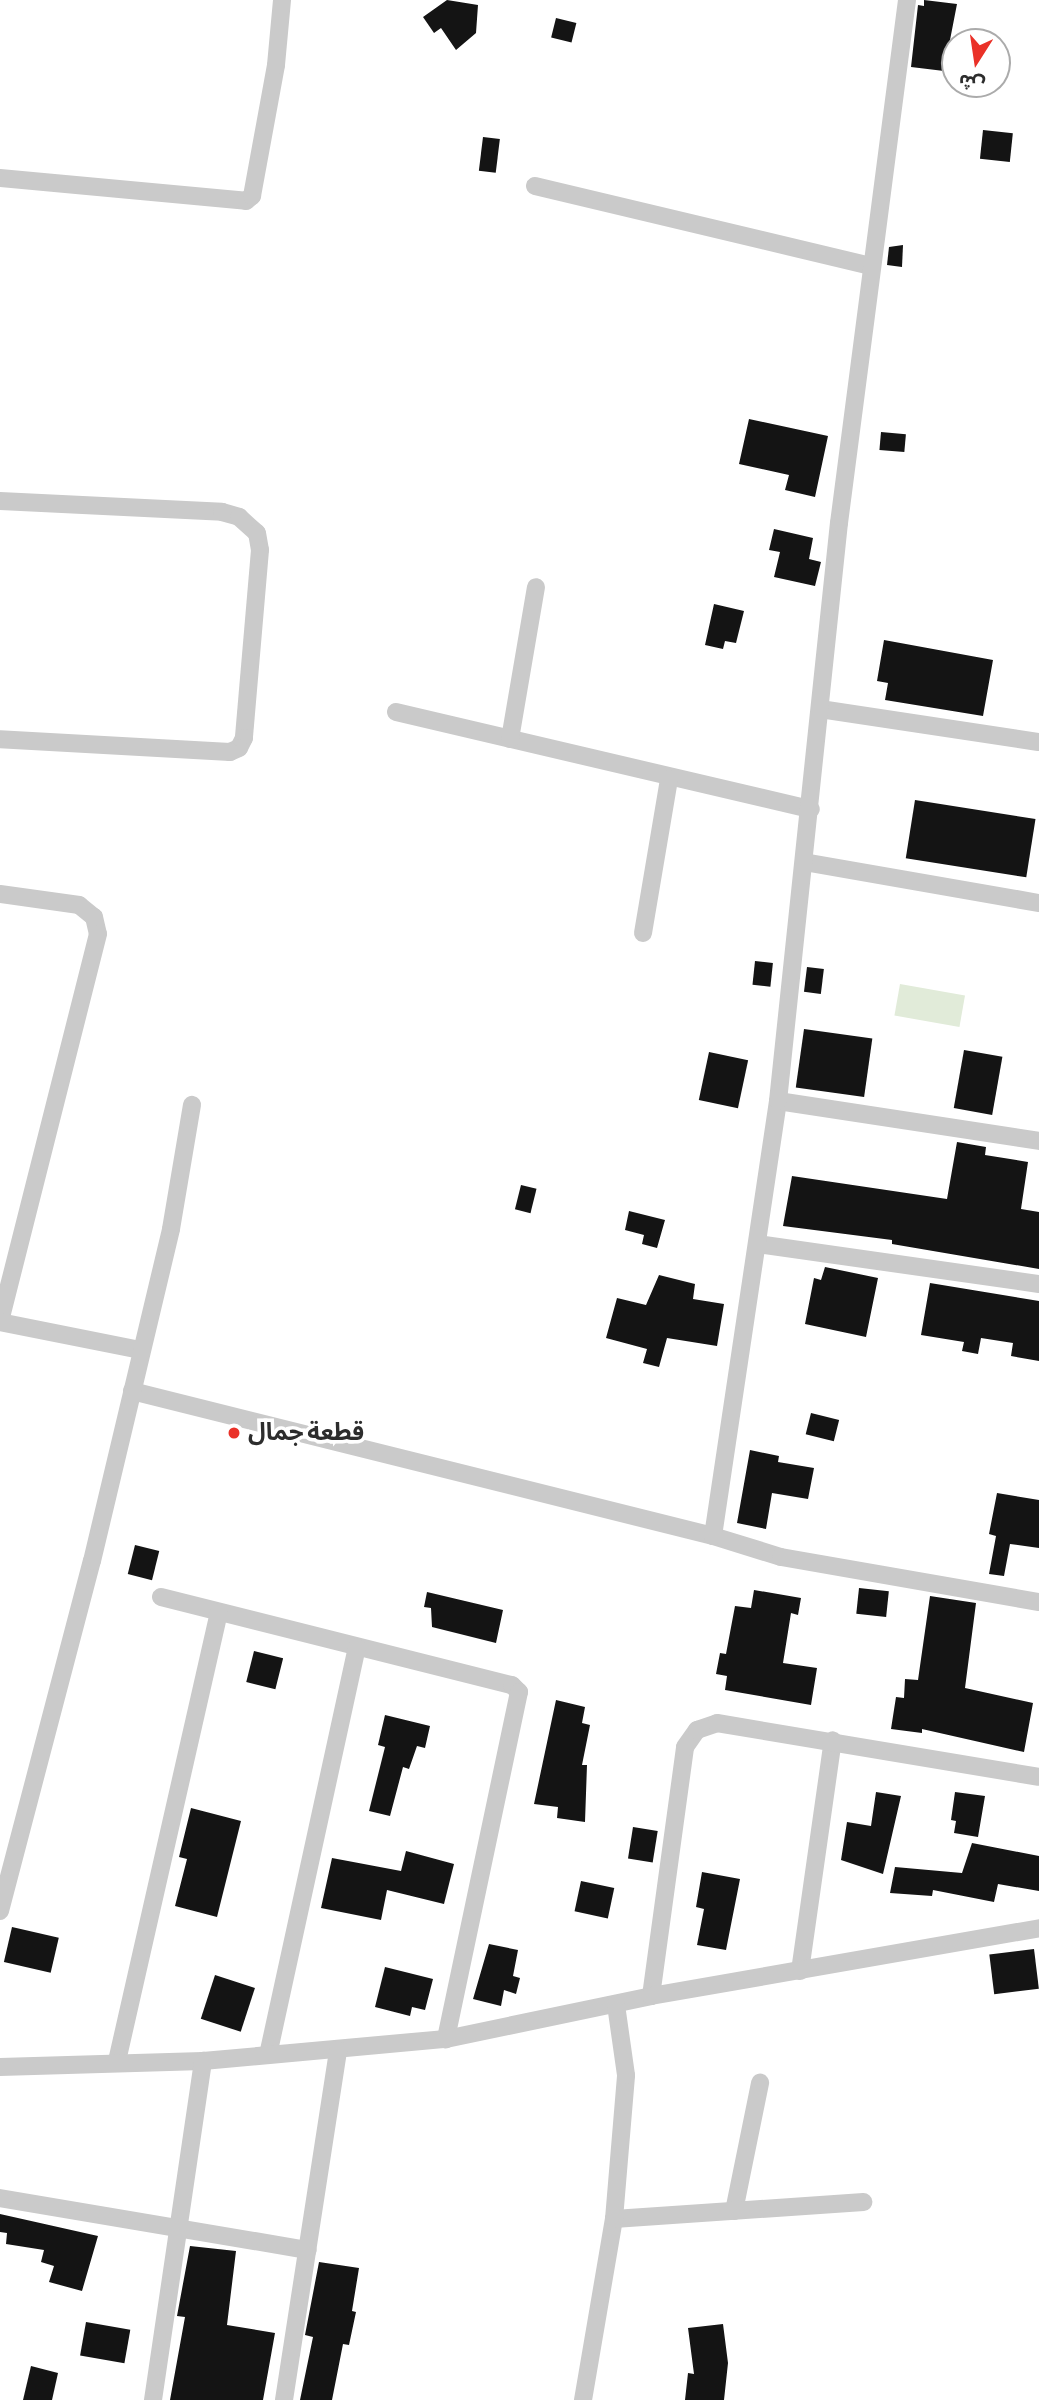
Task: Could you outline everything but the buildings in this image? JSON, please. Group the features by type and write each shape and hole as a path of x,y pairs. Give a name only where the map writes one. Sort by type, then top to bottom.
{"street":[{"path":"0,178 246,201 252,196 276,65 282,0"},
{"path":"713,1536 778,1101 870,266 907,0"},
{"path":"535,186 870,266"},
{"path":"0,501 222,512 239,517 257,533 260,550 244,738 239,748 230,752 0,739"},
{"path":"510,739 536,587"},
{"path":"820,709 1039,742"},
{"path":"396,712 669,779 811,809"},
{"path":"643,933 669,779"},
{"path":"804,862 1039,903"},
{"path":"0,894 79,905 94,917 98,934 0,1321 140,1350"},
{"path":"778,1101 1039,1141"},
{"path":"0,1911 171,1228 192,1105"},
{"path":"758,1244 1039,1284"},
{"path":"132,1391 713,1536 781,1557 1039,1602"},
{"path":"161,1597 512,1685 521,1699 446,2039"},
{"path":"117,2061 219,1612"},
{"path":"268,2055 357,1648"},
{"path":"651,1996 685,1747 696,1730 718,1723 1039,1776"},
{"path":"800,1971 833,1740"},
{"path":"0,2067 117,2061 203,2061 446,2039 651,1996 1039,1928"},
{"path":"583,2400 614,2219 626,2075 616,2005"},
{"path":"284,2400 338,2050"},
{"path":"152,2400 203,2061"},
{"path":"734,2211 760,2083"},
{"path":"0,2198 180,2226 308,2250"},
{"path":"614,2219 863,2202"}],"green space":[{"path":"900,984 965,995 959,1027 894,1016"}],"place":[{"name":"قطعة جمال","path":"234,1433"}]}
